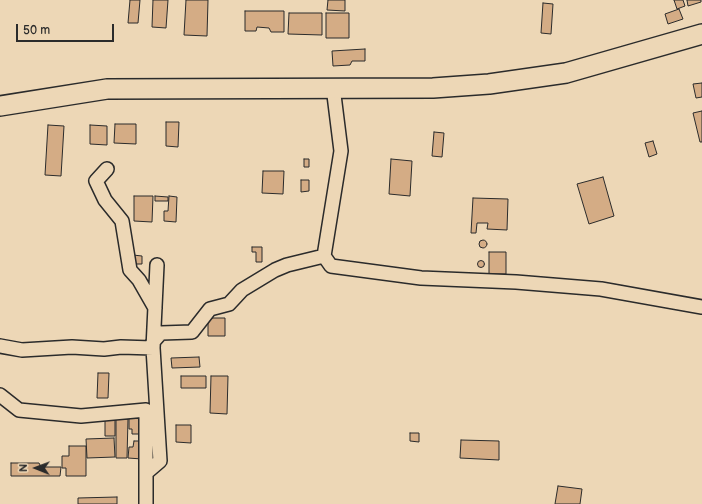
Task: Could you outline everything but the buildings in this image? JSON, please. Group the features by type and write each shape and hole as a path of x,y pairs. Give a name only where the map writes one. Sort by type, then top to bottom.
{"street":[{"path":"0,106 107,89 334,87 433,88 489,84 566,73 702,34"},
{"path":"334,87 341,151 324,256 331,266 421,278 516,282 601,289 702,306"},
{"path":"107,169 96,181 105,200 122,221 130,270 155,308"},
{"path":"153,345 161,333 192,332 210,309 229,304 242,290 275,270 287,265 324,256"},
{"path":"146,474 160,461 153,345 157,265"},
{"path":"0,346 22,350 72,347 104,349 153,345"},
{"path":"0,396 19,410 66,415 81,416 146,410 146,504"}]}
